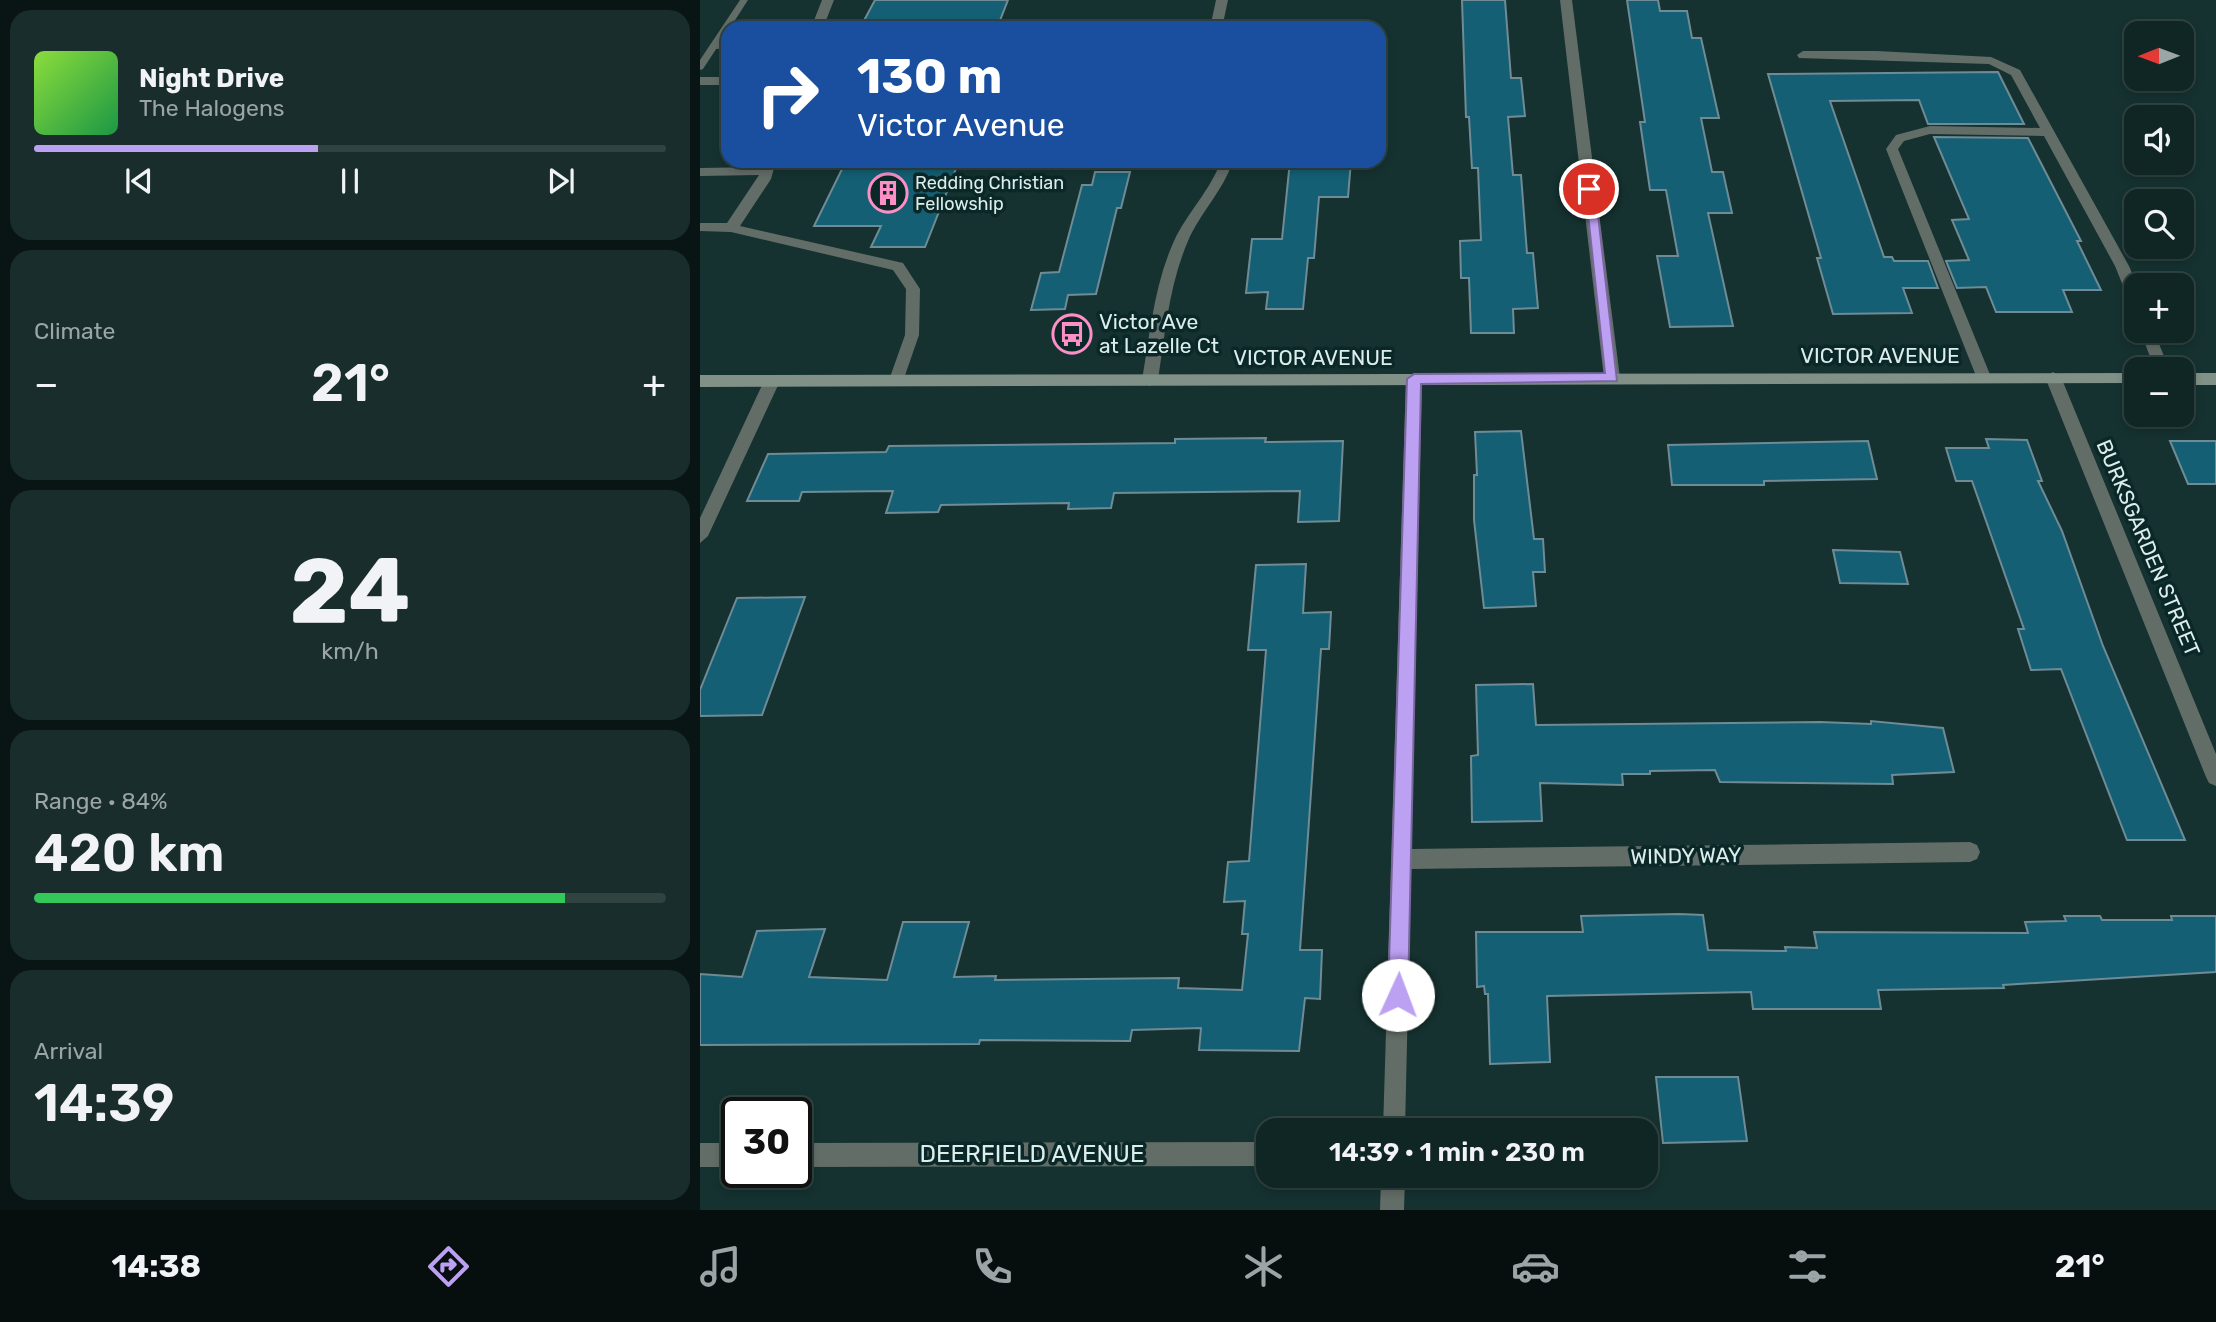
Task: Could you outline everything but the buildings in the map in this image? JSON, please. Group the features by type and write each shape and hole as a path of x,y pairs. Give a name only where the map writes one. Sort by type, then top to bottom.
{"main road":[{"name":"VICTOR AVENUE","path":"700,381 2124,378"},
{"path":"2194,379 2216,379"}],"street":[{"path":"820,21 828,0"},
{"path":"1218,21 1222,0"},
{"path":"1566,0 1612,377"},
{"path":"1802,55 1877,55 1992,61 2016,73 2125,273"},
{"path":"700,81 721,81"},
{"path":"1983,377 1892,149 1900,138 1930,130 2050,132"},
{"path":"700,172 745,168"},
{"path":"731,228 764,179 767,168"},
{"path":"1150,380 1173,262 1182,239 1217,186 1224,168"},
{"path":"700,227 731,228 898,266 913,289 912,335 897,380"},
{"name":"BURKSGARDEN STREET","path":"2053,377 2216,777"},
{"path":"1394,1118 1414,379"},
{"path":"700,536 772,380"},
{"name":"WINDY WAY","path":"1402,859 1970,852"},
{"name":"DEERFIELD AVENUE","path":"812,1155 1256,1154"},
{"path":"700,1155 721,1155"},
{"path":"1392,1210 1393,1188"}],"lane":[{"path":"729,21 744,0"},
{"path":"700,67 721,46"}],"place":[{"name":"Redding Christian Fellowship","path":"888,193"},
{"name":"Victor Ave at Lazelle Ct","path":"1072,334"}],"route":[{"path":"1398,995 1414,379 1612,377 1589,189"}]}
